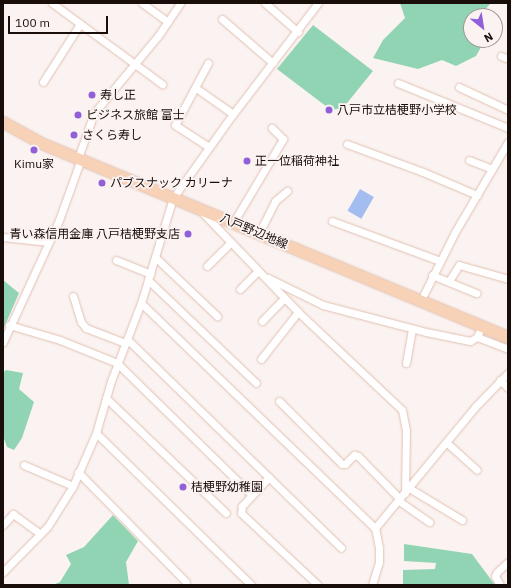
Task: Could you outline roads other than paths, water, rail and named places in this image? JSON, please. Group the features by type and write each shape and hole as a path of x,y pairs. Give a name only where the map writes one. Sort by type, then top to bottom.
{"main road":[{"name":"八戸野辺地線","path":"3,122 41,143 508,337"}],"street":[{"path":"52,3 162,84"},
{"path":"142,3 168,22"},
{"path":"3,342 49,242 80,159 94,113 168,22 180,3"},
{"path":"265,3 298,32"},
{"path":"309,3 312,12"},
{"path":"3,572 55,518 73,486 96,433 117,363 141,302 156,257 173,198 233,114 298,32 318,3"},
{"path":"222,19 273,63"},
{"path":"42,82 80,24"},
{"path":"500,56 508,59"},
{"path":"208,63 175,125 209,147"},
{"path":"398,83 508,128"},
{"path":"459,87 508,110"},
{"path":"196,88 233,114"},
{"path":"234,223 283,139 272,128"},
{"path":"421,300 432,275 492,169 506,151 508,142"},
{"path":"347,144 423,172 477,196"},
{"path":"469,160 492,169"},
{"path":"259,233 275,201 288,191"},
{"path":"198,208 298,312 402,410 406,430 403,495"},
{"path":"332,221 440,261"},
{"path":"3,237 49,242"},
{"path":"208,266 230,243"},
{"path":"156,257 217,316"},
{"path":"116,260 149,277 256,383"},
{"path":"449,281 459,265 508,279"},
{"path":"240,289 260,273"},
{"path":"260,273 322,305 412,329 464,340 477,337 508,349"},
{"path":"432,275 476,293"},
{"path":"73,296 81,322 86,328 126,341 269,477 341,548"},
{"path":"262,321 284,298"},
{"path":"141,302 375,528 379,548 379,562 372,585"},
{"path":"261,359 298,312"},
{"path":"10,325 60,340 117,363 252,495"},
{"path":"477,337 482,326"},
{"path":"406,363 412,329"},
{"path":"375,528 500,380 508,374"},
{"path":"500,380 508,388"},
{"path":"106,398 226,514"},
{"path":"279,402 342,464 346,464 354,455 358,456 403,495 429,522"},
{"path":"96,433 251,585"},
{"path":"447,443 477,470"},
{"path":"24,465 73,486"},
{"path":"78,472 186,582"},
{"path":"269,477 242,506 241,513 318,585"},
{"path":"403,495 462,520"},
{"path":"3,525 13,514 41,534"},
{"path":"500,585 496,576 497,572 508,562"}],"water":[{"path":"360,189 374,197 361,219 348,211"}],"place":[{"name":"寿し正","path":"92,95"},
{"name":"八戸市立桔梗野小学校","path":"329,110"},
{"name":"ビジネス旅館 富士","path":"78,115"},
{"name":"さくら寿し","path":"74,135"},
{"name":"Kimu家","path":"34,150"},
{"name":"正一位稲荷神社","path":"247,161"},
{"name":"パブスナック カリーナ","path":"102,183"},
{"name":"青い森信用金庫 八戸桔梗野支店","path":"188,234"},
{"name":"桔梗野幼稚園","path":"183,487"}]}
